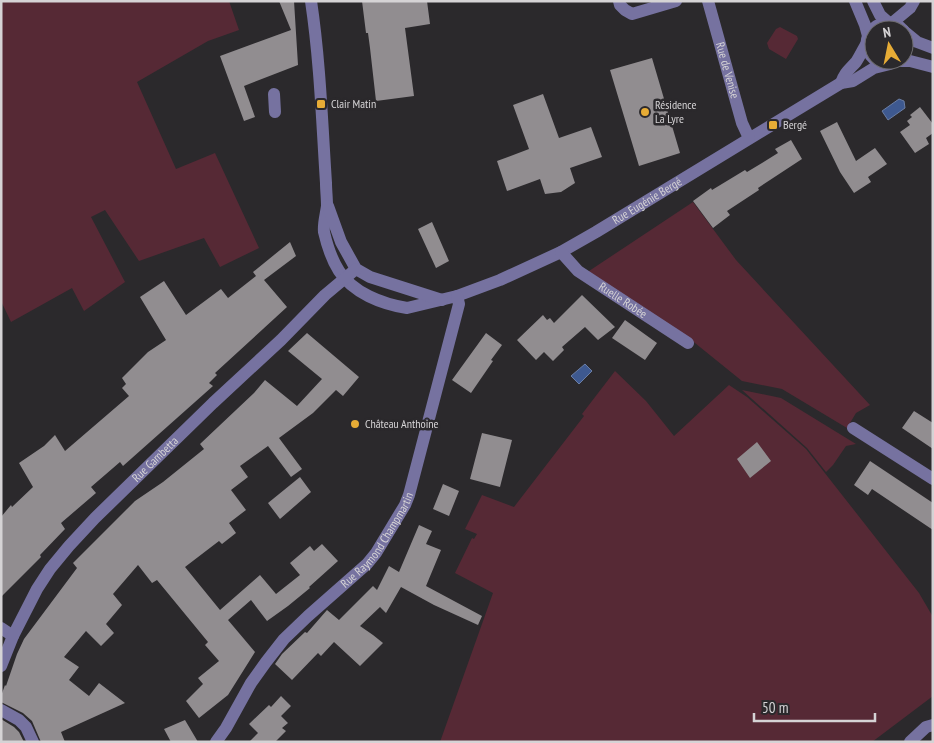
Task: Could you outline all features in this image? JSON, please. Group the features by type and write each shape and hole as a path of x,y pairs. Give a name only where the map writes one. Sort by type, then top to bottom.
{"street":[{"path":"311,1 319,74 327,203 324,230 331,254 344,278"},
{"path":"619,1 625,10 632,14 676,1"},
{"name":"Rue de Venise","path":"708,1 744,130 749,138"},
{"path":"855,1 864,23"},
{"path":"873,1 880,15 887,20"},
{"path":"903,20 914,1"},
{"path":"914,40 933,48"},
{"name":"Rue Eugénie Bergé","path":"841,83 845,73 861,55 864,47"},
{"name":"Rue Eugénie Bergé","path":"914,62 933,67"},
{"name":"Rue Eugénie Bergé","path":"344,278 367,295 399,307 407,308 457,296 500,280 561,252 841,83 853,81 871,70"},
{"path":"274,94 275,112"},
{"path":"327,203 341,242 356,269 370,277 442,300"},
{"name":"Ruelle Robée","path":"561,252 578,271 688,343"},
{"name":"Rue Gambetta","path":"1,666 13,636 38,589 50,569 69,546 213,402 281,340 325,295 356,269"},
{"name":"Rue Raymond Champmartin","path":"216,742 251,683 274,651 308,616 367,564 376,553 405,505 459,304 457,296"},
{"path":"853,428 933,479"},
{"path":"1,628 13,636"},
{"path":"1,710 19,720 26,727 33,742"},
{"path":"910,742 926,727 933,725"}],"shaded area":[{"path":"1,1 229,1 239,30 208,41 137,82 176,169 215,153 259,248 220,267 204,238 139,261 105,210 91,217 125,282 84,311 72,288 11,322 1,301"},
{"path":"780,27 797,36 798,39 786,59 769,49 767,43 776,29"},
{"path":"693,202 736,260 870,405 856,413 847,428 782,389 742,381 690,339 586,273"},
{"path":"615,371 646,401 674,436 729,385 747,397 806,449 919,593 933,617 933,696 872,742 440,742 493,593 455,573 472,538 474,539 477,534 465,529 482,495 514,507 584,416 582,414"},
{"path":"742,390 781,398 856,444 846,446 826,472 807,448"}],"water":[{"path":"899,99 904,101 905,108 888,120 882,111"},
{"path":"585,364 592,371 579,384 571,376"}],"building":[{"path":"279,1 294,1 298,65 244,86 255,117 244,121 220,56 291,30"},
{"path":"362,1 427,1 430,24 405,28 414,96 376,101 368,33 366,33"},
{"name":"Résidence La Lyre","path":"652,58 680,153 639,166 610,70"},
{"path":"543,94 559,138 591,127 602,157 570,168 575,183 561,192 545,194 540,179 507,191 497,161 529,149 513,105"},
{"path":"920,107 933,124 933,133 926,138 929,144 915,153 900,132 910,125 907,121 912,117 910,115"},
{"path":"837,122 856,161 875,148 887,164 868,177 871,182 854,193 840,172 820,131"},
{"path":"791,140 802,159 727,211 730,215 713,228 693,201 711,188 712,190 745,170 747,172 762,163 778,153 775,149"},
{"path":"432,222 449,261 436,268 418,229"},
{"path":"290,242 296,256 264,280 287,307 215,373 217,375 209,383 213,386 123,466 120,462 91,487 96,493 61,523 65,529 40,555 41,557 1,597 1,517 11,505 12,507 33,487 19,463 44,446 55,435 65,451 129,396 122,388 126,384 122,378 148,352 166,340 140,297 164,281 186,315 221,289 228,298 256,276 253,272"},
{"path":"582,295 615,327 598,340 585,327 562,347 564,350 553,361 544,352 536,360 517,340 543,315 547,320 550,318 554,323"},
{"path":"625,320 657,343 645,360 612,338"},
{"path":"307,333 359,377 343,396 336,390 313,413 279,438 302,469 291,477 268,446 240,466 248,477 231,490 246,510 229,523 236,533 222,544 219,541 185,567 220,610 260,575 276,594 300,575 290,563 310,546 314,551 322,544 338,561 310,588 267,621 251,600 228,620 255,652 228,695 199,718 186,701 203,684 198,678 219,661 205,645 208,642 157,580 152,583 138,565 113,594 122,605 106,624 114,633 101,646 86,631 64,657 79,667 69,680 89,696 99,683 125,703 61,732 65,742 41,742 32,721 23,713 1,702 1,696 24,639 77,568 73,563 135,501 163,482 204,449 200,444 254,393 265,380 297,406 322,379 288,351"},
{"path":"486,333 502,345 471,393 452,380"},
{"path":"914,411 933,423 933,449 902,428"},
{"path":"482,433 512,440 500,487 470,479"},
{"path":"757,442 771,461 750,478 737,459"},
{"path":"870,461 933,503 933,530 872,489 868,495 854,485"},
{"path":"300,477 311,492 280,519 268,503"},
{"path":"443,484 459,491 449,516 433,509"},
{"path":"419,525 432,531 426,544 441,550 426,586 482,616 478,625 434,605 401,587 386,613 380,607 360,626 383,643 360,666 334,642 321,656 318,653 292,680 275,664 282,654 305,632 307,633 327,610 339,620 373,586 377,590 389,566 399,572"},
{"path":"281,696 291,706 281,716 288,723 282,728 286,731 275,742 249,742 258,733 249,724 269,705 271,707"},
{"path":"1,719 19,732 24,742 1,742"},
{"path":"185,720 198,742 171,742 164,729"}],"place":[{"name":"Clair Matin","path":"321,104"},
{"name":"Résidence La Lyre","path":"645,112"},
{"name":"Bergé","path":"773,125"},
{"name":"Château Anthoine","path":"355,424"}]}
